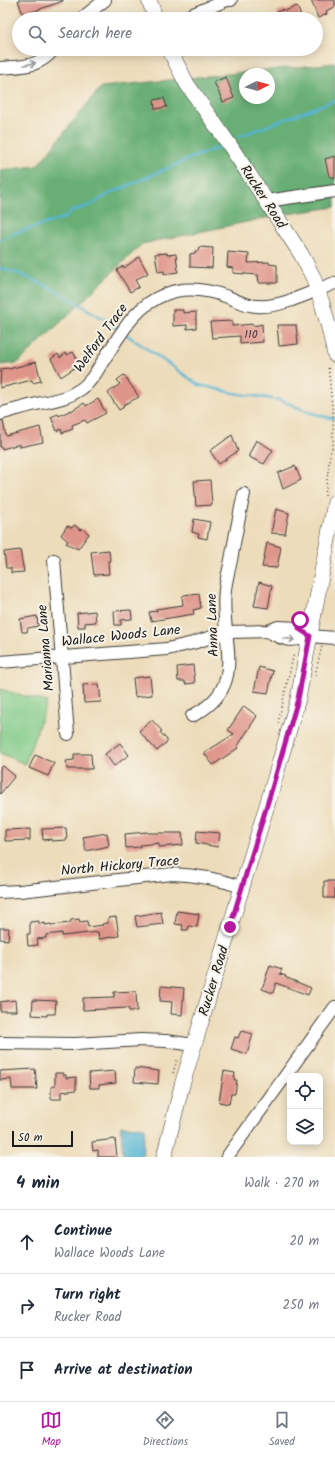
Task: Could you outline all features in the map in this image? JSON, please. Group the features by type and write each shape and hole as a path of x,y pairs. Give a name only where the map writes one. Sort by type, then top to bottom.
{"main road":[{"path":"149,0 153,12"},
{"name":"Rucker Road","path":"172,56 187,84 301,254 317,289 330,328 331,357"},
{"name":"Rucker Road","path":"164,1157 182,1085 188,1044 242,887 298,699 304,638 330,500"}],"street":[{"path":"88,12 96,4 105,0"},
{"path":"198,12 227,0 231,0"},
{"path":"0,68 34,64 49,56"},
{"path":"266,201 335,191"},
{"name":"Welford Trace","path":"0,414 41,403 60,400 72,395 82,388 91,380 136,312 151,301 167,293 179,290 203,290 216,293 238,302 256,306 280,303 335,283"},
{"name":"Anna Lane","path":"192,716 211,703 219,694 225,683 229,663 224,607 225,590 244,494"},
{"name":"Marianna Lane","path":"54,560 68,734"},
{"name":"Wallace Woods Lane","path":"0,662 167,649 227,632 268,631 278,627 298,628 304,638"},
{"path":"304,638 335,638"},
{"name":"North Hickory Trace","path":"0,892 172,874 189,874 207,877 242,887"},
{"path":"227,1157 335,1007"},
{"path":"0,1044 75,1044 141,1040 188,1044"}],"path":[{"path":"330,500 330,454 333,444 331,357"},
{"path":"277,729 304,638"},
{"path":"172,1079 188,1044"}],"green space":[{"path":"335,63 335,207 280,215 142,244 18,363 0,365 0,170 37,166 101,87 239,73 239,104 275,104 275,69"},
{"path":"0,689 47,702 25,764 0,753"}],"water":[{"path":"121,1126 145,1127 142,1157 123,1157"}],"building":[{"path":"18,0 63,0 32,12 22,12"},
{"path":"311,0 335,0 335,7 326,11 327,14 323,16 323,12 316,12"},
{"path":"297,6 299,12 277,12 284,9 285,11"},
{"path":"226,77 234,98 223,102 214,82"},
{"path":"164,98 167,107 155,109 154,100"},
{"path":"335,156 335,178 329,176 325,159"},
{"path":"199,247 213,248 212,268 190,267 190,254 198,251"},
{"path":"228,252 249,254 248,263 269,262 269,264 277,265 277,283 259,283 258,275 233,273 233,268 227,267"},
{"path":"167,253 167,255 176,254 178,272 164,274 164,271 158,272 155,254"},
{"path":"139,257 148,273 135,280 139,287 130,292 117,270 123,266 124,268"},
{"path":"173,310 183,310 183,313 196,312 196,328 187,329 187,325 173,326"},
{"path":"232,321 232,326 253,324 253,326 262,324 263,342 240,344 240,336 212,338 210,322"},
{"path":"277,325 296,325 298,344 279,346"},
{"path":"73,352 80,364 61,377 51,359 58,354 60,358 66,353 67,355"},
{"path":"36,362 41,381 33,383 32,380 0,388 1,369 9,369"},
{"path":"124,375 139,397 123,405 124,407 119,410 108,393 120,384 117,380"},
{"path":"98,399 106,413 87,423 85,420 72,425 73,429 62,433 61,429 57,431 51,417 58,414 59,416 71,411 84,403 86,406"},
{"path":"0,421 3,421 6,436 40,427 43,442 20,447 20,444 2,449 2,447 0,447"},
{"path":"232,435 238,451 219,464 210,451"},
{"path":"256,440 273,450 264,464 249,457"},
{"path":"295,466 301,480 283,489 278,473"},
{"path":"210,480 212,505 196,506 194,481"},
{"path":"276,509 289,513 285,534 271,533"},
{"path":"194,519 210,522 207,539 198,537 199,534 192,532"},
{"path":"74,525 81,530 82,528 89,534 78,549 66,543 68,541 61,535 67,526 72,528"},
{"path":"267,543 281,547 277,568 262,567"},
{"path":"20,550 24,572 11,573 11,568 6,568 4,552"},
{"path":"109,550 109,574 94,575 91,552"},
{"path":"259,582 272,586 268,608 254,606"},
{"path":"199,594 201,608 193,610 194,614 151,621 149,612 157,611 156,609 183,605 182,597 184,595"},
{"path":"131,610 132,619 121,620 121,625 115,625 114,611"},
{"path":"95,611 96,622 85,623 85,627 78,627 77,613"},
{"path":"37,616 38,626 28,628 27,632 22,632 20,619"},
{"path":"193,665 195,683 185,684 185,681 178,681 177,667"},
{"path":"259,667 273,671 268,693 254,691"},
{"path":"150,676 152,695 135,697 133,678"},
{"path":"99,684 101,702 84,703 83,685"},
{"path":"244,706 257,716 237,747 238,748 213,765 204,753 234,734 228,730"},
{"path":"152,720 162,731 160,732 168,741 157,751 139,731"},
{"path":"120,743 129,755 114,766 105,754"},
{"path":"74,754 91,754 92,769 67,769 66,761 74,760"},
{"path":"35,755 54,763 48,776 29,768"},
{"path":"3,766 15,776 0,794 0,769"},
{"path":"66,828 67,840 43,840 42,829"},
{"path":"30,829 30,840 5,841 5,830"},
{"path":"197,831 220,833 218,847 196,843"},
{"path":"147,832 182,833 183,845 159,847 159,843 126,848 125,834"},
{"path":"107,833 109,846 86,851 83,837"},
{"path":"324,881 335,881 335,898 324,898"},
{"path":"177,911 199,914 197,927 189,926 188,930 182,930 183,925 175,924"},
{"path":"161,912 163,924 137,927 135,916"},
{"path":"116,917 119,936 99,939 98,932 62,936 62,933 46,935 46,938 37,939 38,945 28,946 27,934 30,934 30,922 39,921 39,924 45,923 45,925 51,925 70,923 71,920 79,919 80,922 87,921 88,927 103,925 102,924 108,923 108,918"},
{"path":"0,928 9,928 8,940 0,939"},
{"path":"270,965 282,969 280,974 286,976 285,977 311,988 308,995 276,983 273,993 262,989"},
{"path":"161,986 184,988 182,1015 171,1014 172,1002 160,1001"},
{"path":"136,991 137,1011 129,1011 128,1008 83,1010 83,998 114,997 114,992"},
{"path":"15,1000 16,1011 0,1011 0,1002"},
{"path":"33,1000 56,1001 55,1014 47,1014 47,1016 32,1015"},
{"path":"241,1031 253,1034 247,1054 231,1049 235,1037 238,1038"},
{"path":"135,1068 159,1071 158,1084 134,1082"},
{"path":"35,1069 37,1089 12,1089 11,1079 0,1080 0,1071"},
{"path":"115,1071 116,1083 99,1085 99,1088 90,1088 89,1073"},
{"path":"224,1071 235,1073 234,1080 237,1080 235,1094 231,1094 229,1104 219,1102"},
{"path":"55,1073 63,1073 63,1075 66,1075 66,1078 76,1077 76,1090 61,1092 61,1099 51,1099 51,1087 55,1086"},
{"path":"115,1139 117,1157 98,1157 98,1150 93,1151 92,1142"}],"waterway":[{"path":"238,137 335,100"},
{"path":"0,240 12,234 64,218 72,211 91,205 111,193 217,148"},
{"path":"0,268 20,274 51,288 119,329"},
{"path":"124,333 199,385 234,393 280,400 311,413 335,419"}],"route":[{"path":"230,927 298,699 310,636 299,629 300,620"}]}
